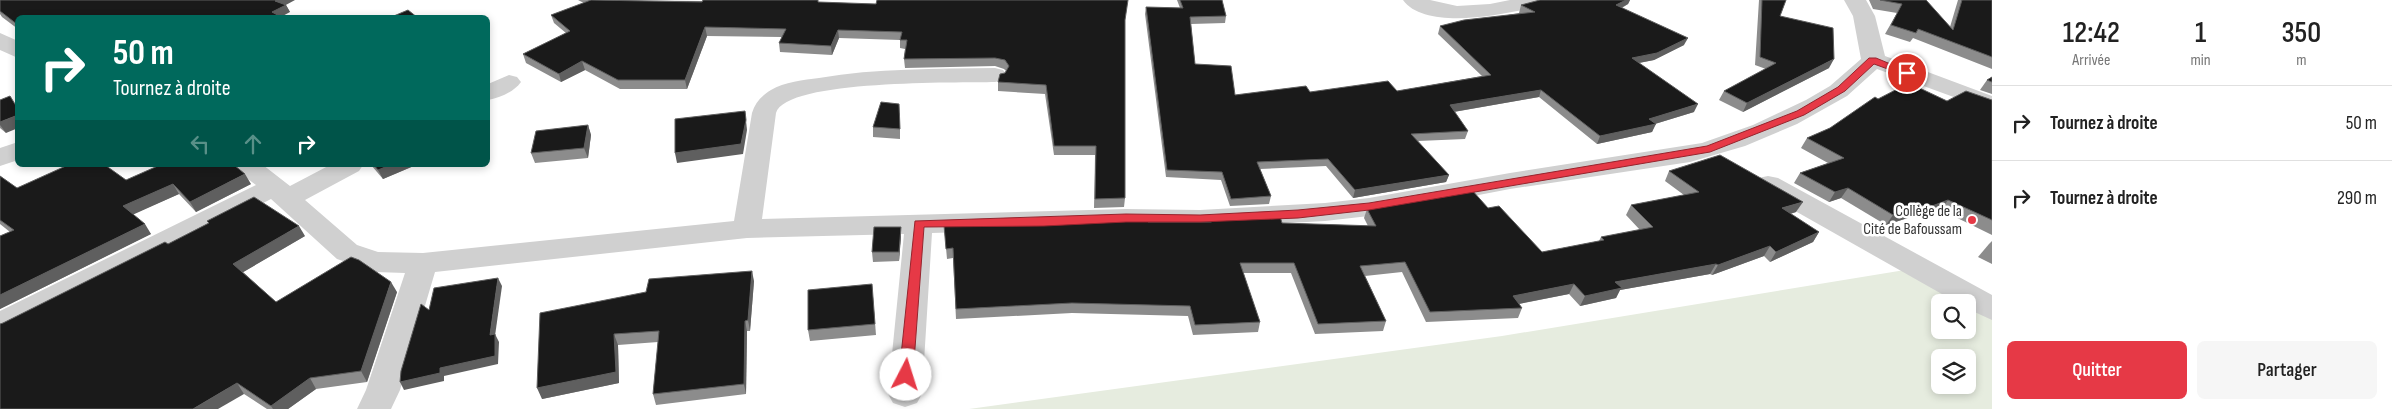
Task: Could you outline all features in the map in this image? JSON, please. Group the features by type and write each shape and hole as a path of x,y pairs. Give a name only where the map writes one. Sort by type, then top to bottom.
{"street":[{"path":"1414,0 1436,9 1473,12 1534,0"},
{"path":"249,167 280,192 347,252 376,262 423,263 747,229 919,223 1200,218 1325,212 1655,160 1710,149 1800,113 1842,89 1873,60 1874,54 1864,16 1855,0"},
{"path":"0,40 15,49"},
{"path":"1873,60 1992,104"},
{"path":"747,229 762,124 767,105 774,97 798,87 833,81 994,75"},
{"path":"490,92 508,82"},
{"path":"1710,149 1742,169 1992,309"},
{"path":"0,158 15,151"},
{"path":"0,324 280,192 345,167"},
{"path":"905,394 919,223"},
{"path":"374,409 384,390 423,263"}],"shaded area":[{"path":"1911,269 1956,294 1931,294 1931,339 1976,339 1976,305 1992,314 1992,409 969,409 1502,336"}],"building":[{"path":"0,0 277,0 275,1 286,5 272,12 278,15 15,15 15,23 0,11"},
{"path":"591,0 702,2 703,0 818,0 818,2 876,4 877,0 1128,0 1125,20 1125,198 1095,199 1096,146 1054,146 1046,85 998,82 1000,74 1005,73 1009,66 1005,60 995,58 904,59 907,40 900,40 902,32 838,30 831,46 779,43 786,29 705,27 685,80 618,80 582,61 559,74 523,54 570,31 551,15"},
{"path":"1180,0 1222,0 1226,16 1190,17 1195,64 1231,66 1235,95 1306,86 1310,92 1388,81 1397,91 1491,75 1440,26 1464,20 1535,12 1521,5 1540,0 1626,0 1616,5 1688,38 1657,53 1632,58 1698,104 1649,119 1656,124 1600,136 1541,90 1450,105 1468,131 1411,134 1449,175 1355,190 1328,159 1257,162 1271,196 1231,199 1222,172 1167,170 1146,7 1183,8"},
{"path":"1762,0 1786,0 1780,16 1833,28 1834,59 1747,103 1724,91 1776,63 1760,57"},
{"path":"1880,0 1926,0 1953,30 1962,0 1992,0 1992,57 1918,29 1916,33 1891,25 1902,4"},
{"path":"408,10 414,15 396,15"},
{"path":"1909,83 1947,101 1966,91 1992,100 1992,220 1948,200 1932,206 1928,204 1893,215 1848,188 1835,192 1800,173 1844,158 1807,138 1830,128 1875,97 1878,99"},
{"path":"10,96 15,104 15,116 0,122 0,100"},
{"path":"881,102 899,104 900,129 873,127"},
{"path":"745,111 746,120 741,144 675,153 675,119"},
{"path":"588,125 584,148 531,153 536,131"},
{"path":"1720,155 1803,202 1782,208 1819,232 1776,252 1770,246 1718,265 1615,282 1622,288 1585,296 1574,284 1513,296 1522,308 1430,312 1405,262 1360,266 1386,321 1318,324 1294,263 1240,263 1260,322 1195,325 1190,306 1072,303 956,309 953,248 946,249 944,225 1127,219 1147,219 1148,222 1211,222 1217,219 1280,216 1282,223 1376,226 1367,209 1471,189 1488,208 1499,206 1542,252 1604,240 1601,237 1653,227 1631,205 1699,192 1669,171"},
{"path":"64,167 108,167 126,180 155,167 236,167 245,174 190,202 173,184 123,206 145,224 0,295 0,236 14,230 0,220 0,176 17,188"},
{"path":"254,197 299,226 233,264 276,302 351,257 359,260 391,282 361,371 310,378 271,406 237,383 193,409 0,409 0,324 165,242 168,244"},
{"path":"874,227 901,227 899,252 872,252"},
{"path":"752,271 748,320 745,321 744,384 653,394 659,331 614,334 616,372 537,388 540,313 646,292 649,279"},
{"path":"498,278 490,335 495,334 495,356 440,368 440,373 400,382 401,371 421,304 429,310 434,288"},
{"path":"872,284 875,324 808,330 808,290"}],"place":[{"name":"Collège de la Cité de Bafoussam","path":"1972,220"}],"route":[{"path":"906,375 919,223 1200,218 1345,210 1510,181 1690,154 1710,149 1800,113 1842,89 1854,80 1873,60 1907,73"}]}
